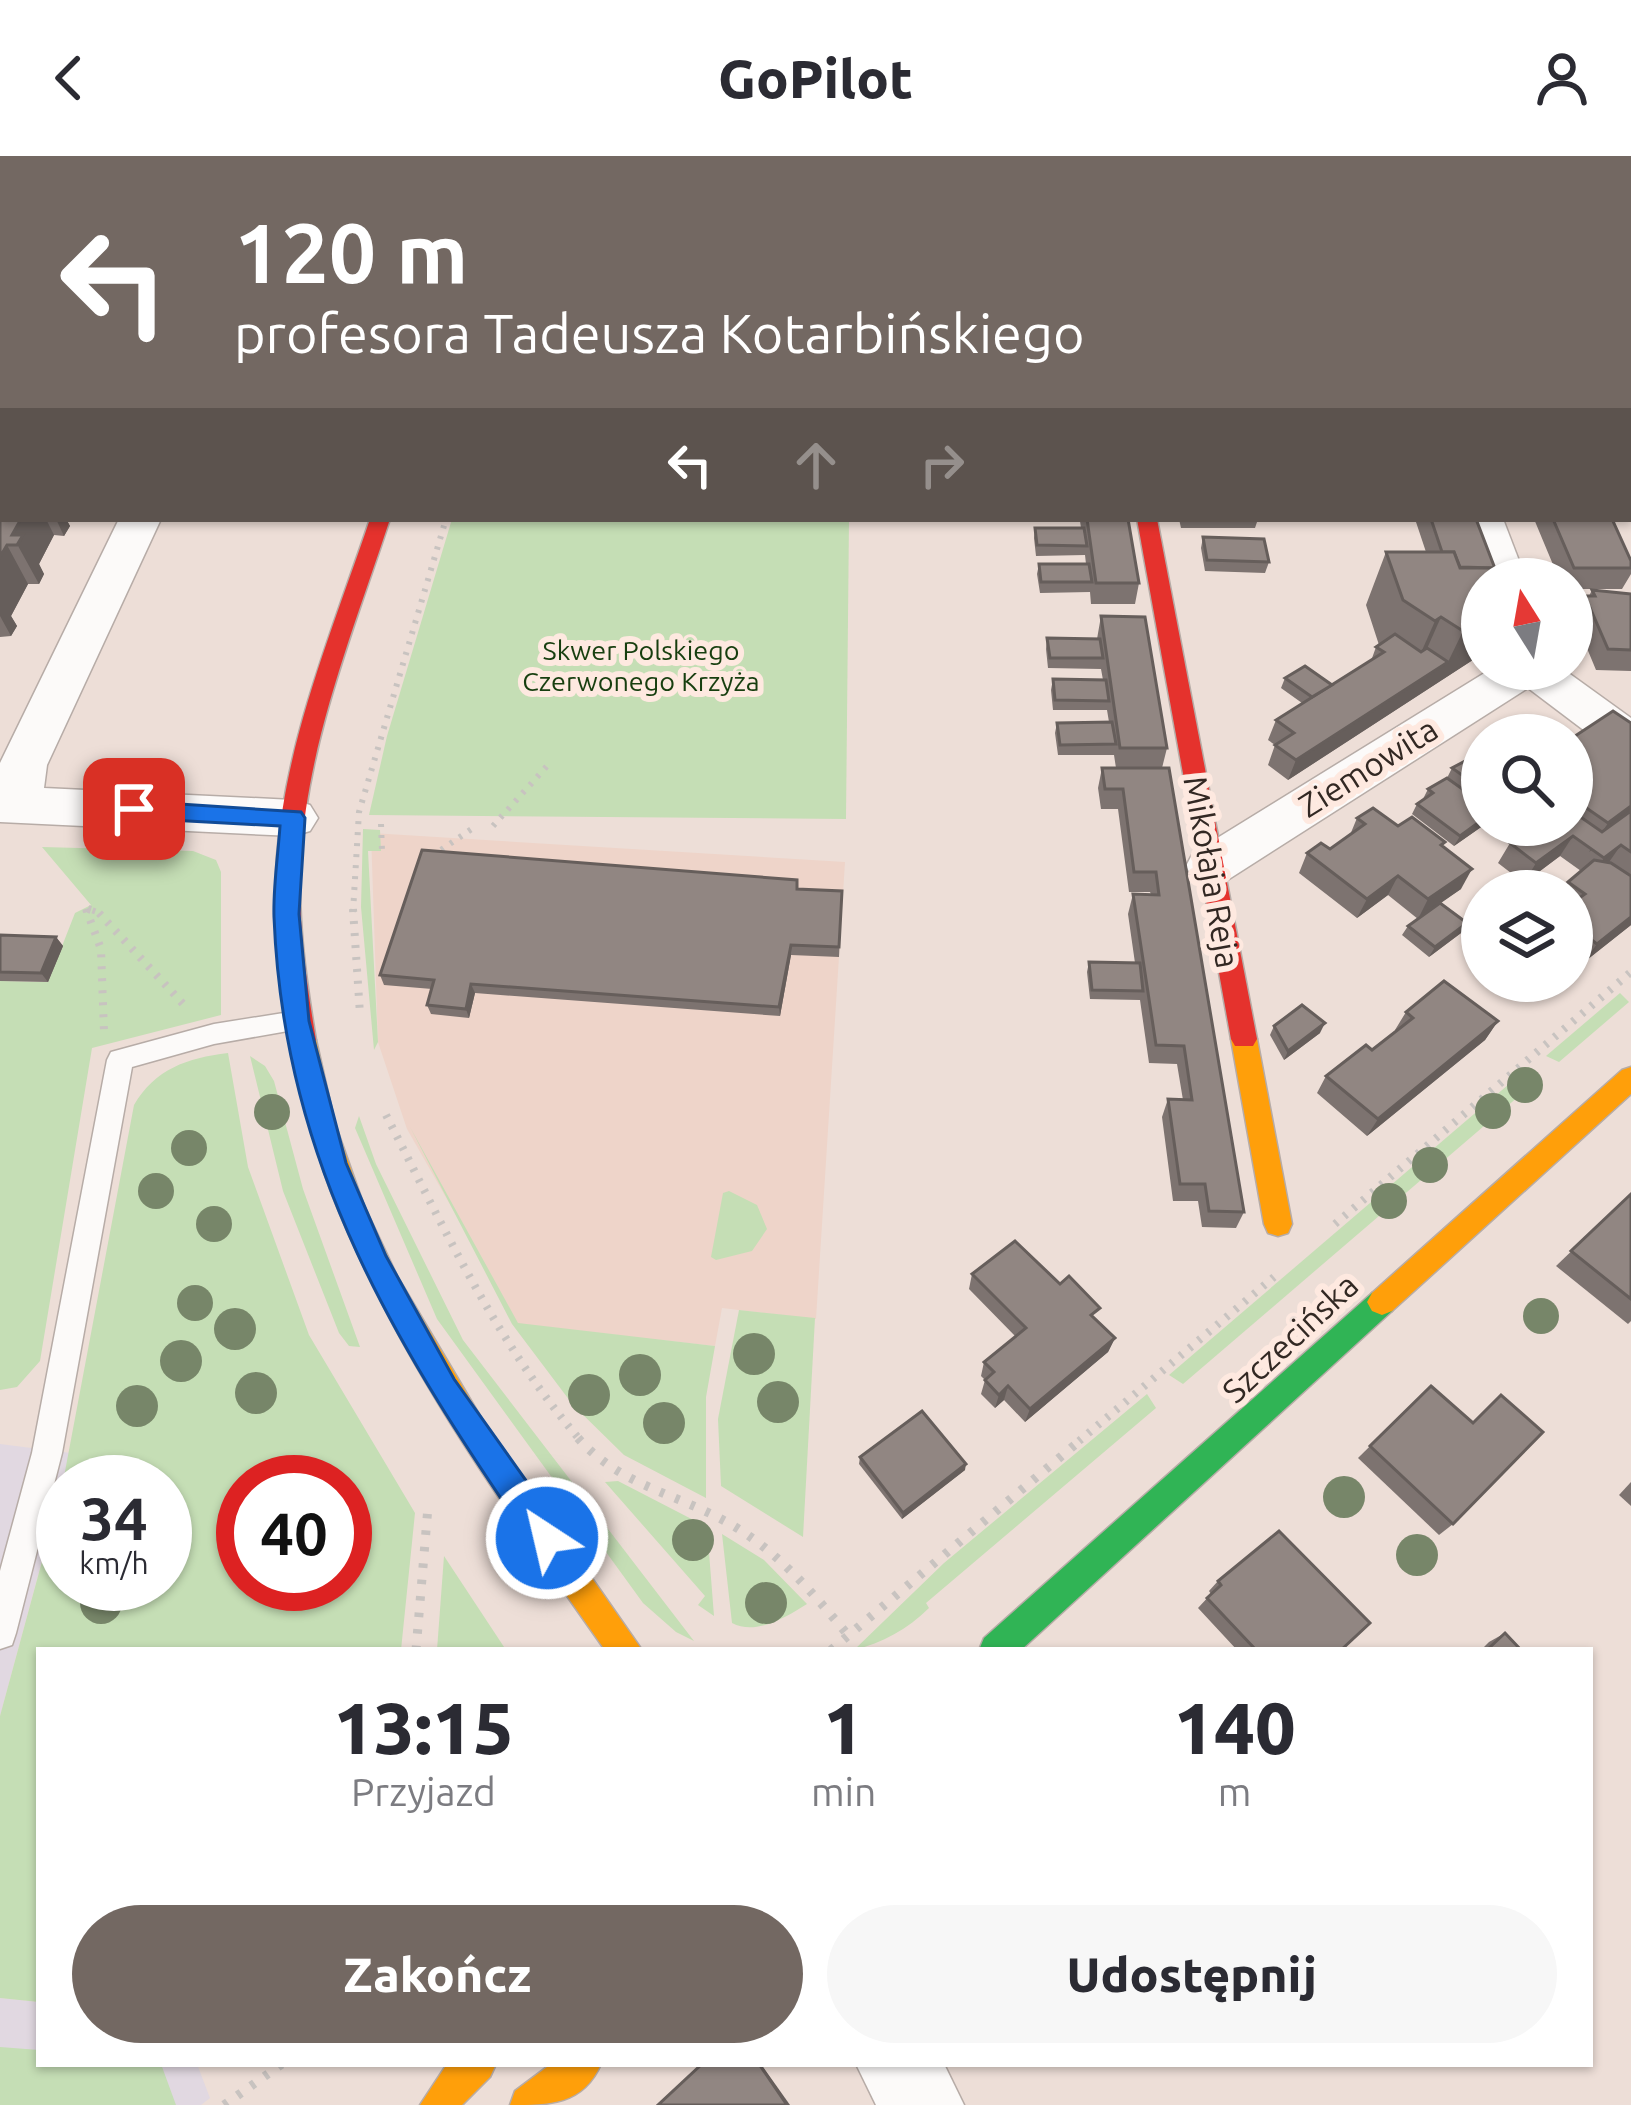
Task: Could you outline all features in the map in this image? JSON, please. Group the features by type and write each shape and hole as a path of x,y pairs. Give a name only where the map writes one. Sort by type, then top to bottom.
{"street":[{"path":"139,522 23,765 9,805 293,818"},
{"path":"379,522 309,746 293,818 286,914 296,1021 332,1163 374,1263 443,1390 623,1647"},
{"name":"Mikołaja Reja","path":"1148,522 1278,1224"},
{"path":"1483,522 1496,558"},
{"name":"Ziemowita","path":"1211,866 1492,690"},
{"path":"1557,690 1631,741"},
{"name":"Szczecińska","path":"999,1647 1631,1078"},
{"path":"439,2105 454,2083 473,2067"},
{"path":"530,2105 578,2067"},
{"path":"898,2067 922,2105"}],"lane":[{"path":"0,1633 47,1453 120,1060 214,1034 296,1021"}],"path":[{"path":"362,1034 352,898 359,812 445,522"},
{"path":"494,826 547,766"},
{"path":"381,824 382,851"},
{"path":"425,860 476,826"},
{"path":"104,1045 101,949 86,908 98,912 198,1020"},
{"path":"1321,1236 1631,972"},
{"path":"378,1099 494,1321 576,1434 621,1476 715,1515 756,1542 797,1577 847,1634"},
{"path":"834,1647 1286,1266"},
{"path":"416,1647 428,1508"},
{"path":"224,2105 279,2067"}],"shaded area":[{"path":"371,833 845,862 816,1319 722,1308 715,1346 518,1324 407,1129 378,1042"},
{"path":"0,1444 71,1453 36,1455 36,1583 0,1716"},
{"path":"0,1998 36,2002 36,2067 198,2067 210,2098 201,2105 0,2105"}],"green space":[{"name":"Skwer Polskiego Czerwonego Krzyża","path":"451,522 849,522 846,819 369,815 387,736"},
{"path":"363,829 380,830 381,851 368,851 378,1042 374,1050 361,907"},
{"path":"42,847 193,851 216,860 221,872 221,1015 92,1048 40,1361 17,1387 0,1390 0,981 48,982 75,913 91,905"},
{"path":"1620,993 1629,1002 1559,1062 1546,1056"},
{"path":"228,1053 248,1167 309,1335 415,1513 401,1647 36,1647 36,2002 0,1998 0,1716 36,1583 36,1611 192,1611 192,1455 68,1455 134,1105 162,1074 186,1062"},
{"path":"250,1056 265,1066 274,1081 303,1189 360,1347 349,1346 339,1333 283,1191"},
{"path":"1529,1067 1540,1078 1183,1384 1169,1375"},
{"path":"359,1116 376,1164 463,1340 694,1641 643,1603 437,1319 355,1128"},
{"path":"410,1127 518,1323 715,1346 706,1397 706,1498 624,1455 573,1405 512,1324"},
{"path":"729,1191 757,1205 767,1229 752,1251 716,1260 711,1257 723,1193"},
{"path":"739,1310 815,1318 803,1537 721,1486 718,1419"},
{"path":"1147,1394 1156,1408 926,1603 929,1608 921,1616 894,1634 857,1647 944,1563"},
{"path":"618,1481 707,1527 714,1616 698,1605 705,1596 605,1482"},
{"path":"722,1534 764,1560 807,1604 761,1626 732,1623"},
{"path":"444,1556 504,1647 437,1647"},
{"path":"0,2047 36,2050 36,2067 162,2067 176,2105 0,2105"}],"building":[{"path":"0,522 19,522 12,535 23,535 17,545 7,545 0,557"},
{"path":"1087,522 1129,522 1139,583 1096,583"},
{"path":"1432,522 1477,522 1491,558 1461,558 1460,567 1454,552 1442,552"},
{"path":"1554,522 1613,522 1631,568 1593,568 1593,558 1570,558"},
{"path":"1035,528 1084,528 1087,546 1037,545"},
{"path":"1203,537 1264,539 1269,562 1207,560"},
{"path":"1386,552 1454,552 1461,568 1461,630 1441,617 1435,621 1403,600"},
{"path":"1039,564 1089,564 1092,582 1041,582"},
{"path":"1593,590 1631,594 1631,650 1608,649 1593,614"},
{"path":"1101,616 1145,617 1167,748 1120,748"},
{"path":"1395,634 1421,652 1427,648 1448,662 1296,760 1275,745 1294,733 1276,720 1384,652 1376,647"},
{"path":"1047,638 1100,639 1103,658 1050,658"},
{"path":"1305,666 1332,685 1312,697 1285,678"},
{"path":"1053,679 1106,680 1109,701 1055,700"},
{"path":"1613,711 1631,723 1631,806 1608,823 1593,813 1593,724"},
{"path":"1112,722 1116,744 1060,745 1057,723"},
{"path":"1102,768 1169,768 1244,1212 1209,1211 1205,1184 1180,1184 1168,1099 1192,1100 1184,1046 1156,1045 1133,894 1159,895 1156,872 1134,872 1123,789 1105,789"},
{"path":"1447,778 1461,788 1460,836 1417,804 1433,793 1428,789"},
{"path":"1373,808 1398,826 1412,817 1472,869 1461,870 1461,876 1428,899 1398,876 1367,899 1307,853 1321,843 1330,849 1365,824 1357,818"},
{"path":"1631,811 1631,852 1621,845 1604,858 1587,846 1593,846 1593,826 1602,832"},
{"path":"1514,846 1559,846 1536,863"},
{"path":"422,850 797,880 797,889 842,891 839,947 791,945 779,1007 471,984 466,1009 427,1005 434,980 380,975"},
{"path":"1594,860 1611,863 1631,876 1631,917 1597,944 1593,941 1593,870 1582,870"},
{"path":"1440,903 1461,919 1461,928 1435,947 1408,926"},
{"path":"0,935 56,937 41,973 0,972"},
{"path":"1089,962 1140,963 1143,991 1092,990"},
{"path":"1444,981 1461,994 1461,1002 1472,1002 1498,1021 1378,1119 1326,1076 1366,1045 1372,1050 1413,1018 1406,1012"},
{"path":"1302,1005 1325,1023 1288,1051 1274,1026"},
{"path":"1631,1194 1631,1299 1571,1251"},
{"path":"1015,1241 1060,1284 1069,1276 1100,1308 1091,1315 1115,1338 1030,1409 1008,1386 999,1395 985,1380 994,1372 984,1362 1026,1328 972,1274"},
{"path":"1431,1386 1473,1423 1501,1395 1543,1432 1453,1524 1370,1446"},
{"path":"922,1411 966,1464 903,1513 860,1457"},
{"path":"1279,1531 1370,1623 1344,1647 1253,1647 1207,1598 1221,1585 1218,1581"},
{"path":"1505,1633 1518,1647 1490,1647"},
{"path":"699,2067 761,2067 787,2105 658,2105"}],"traffic: fast":[{"path":"999,1647 1382,1302"}],"traffic: slow":[{"path":"1244,1039 1278,1224"},
{"path":"303,1040 322,1124 350,1206 386,1285 475,1436 623,1647"},
{"path":"1382,1302 1631,1078"},
{"path":"439,2105 454,2083 473,2067"},
{"path":"529,2105 578,2067"}],"traffic: jam":[{"path":"303,1040 289,925 293,813 324,685 379,522"},
{"path":"1148,522 1244,1039"}],"route":[{"path":"134,809 293,818 286,914 296,1021 332,1163 374,1263 443,1390 547,1538"}]}
